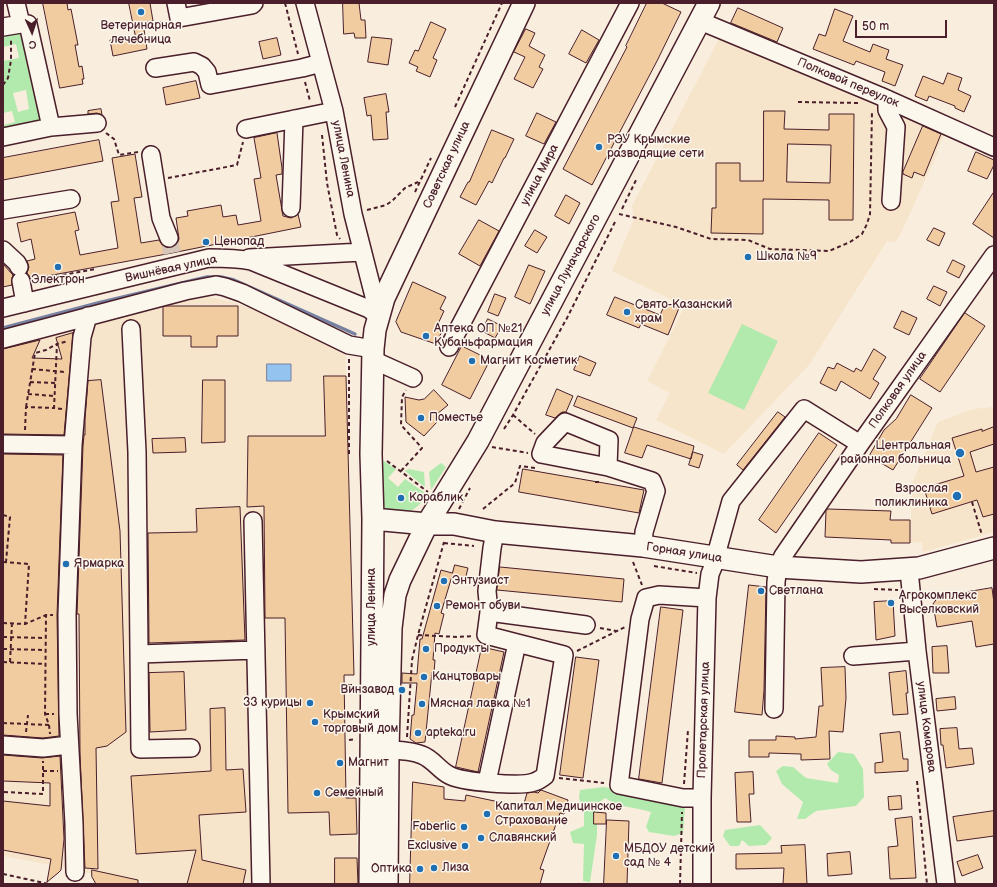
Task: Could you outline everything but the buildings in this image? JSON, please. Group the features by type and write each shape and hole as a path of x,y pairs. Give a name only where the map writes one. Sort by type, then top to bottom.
{"main road":[{"name":"Советская улица","path":"375,339 384,298 524,3"},
{"name":"улица Луначарского","path":"427,524 478,441 705,12"},
{"name":"улица Ленина","path":"375,339 371,454 380,751 388,884"},
{"name":"Горная улица","path":"373,519 427,524 454,524 495,532 638,554 717,557 778,567 861,572 909,570 988,543"},
{"name":"улица Ленина","path":"370,884 380,751 394,603 400,580 427,524"}],"street":[{"path":"16,3 12,26 28,24 50,127"},
{"path":"177,11 252,5 254,3"},
{"name":"улица Ленина","path":"306,3 334,111 353,214 362,252 375,339"},
{"name":"улица Мира","path":"449,347 630,3"},
{"name":"Полковой переулок","path":"705,12 883,97 994,147"},
{"path":"155,68 194,62 202,66 207,72 211,89 321,63"},
{"path":"883,97 887,110 896,127 891,201"},
{"path":"246,129 334,111"},
{"path":"291,208 294,119"},
{"path":"3,137 50,127 97,123"},
{"path":"151,155 161,218 171,253"},
{"path":"3,210 71,199"},
{"path":"3,250 17,264 25,303"},
{"path":"239,258 362,252"},
{"name":"Вишнёвая улица","path":"3,308 25,303 171,253 209,258 239,258 251,261 369,309 375,339 348,344 242,293 216,285 185,290 3,339"},
{"name":"Полковая улица","path":"778,567 783,556 860,444 994,254"},
{"path":"75,872 68,714 67,615 73,445 82,337 88,316"},
{"path":"131,329 137,452 140,749 191,748"},
{"path":"375,339 413,378"},
{"name":"Пролетарская улица","path":"702,884 702,798 707,598 710,574 717,557 718,548 731,501 804,409 860,444"},
{"path":"608,467 609,440 565,422 542,455 608,467 652,481 656,491 638,554"},
{"path":"3,444 73,445"},
{"path":"253,521 261,884"},
{"path":"380,751 406,751 422,755 430,759 448,775 459,779 513,784 534,782 545,776 564,655 486,635 489,612 487,591 495,532"},
{"path":"774,709 776,582 778,567"},
{"name":"улица Комарова","path":"909,570 917,651 946,884"},
{"path":"702,798 683,798 619,785 640,619 646,598 659,595 707,598"},
{"path":"489,612 586,625"},
{"path":"487,782 517,643"},
{"path":"139,654 256,650"},
{"path":"853,656 917,651"},
{"path":"3,745 44,748 69,745"}],"path":[{"path":"148,22 148,26 177,11"},
{"path":"3,85 8,78 10,69 12,26"},
{"path":"619,214 676,227 711,239 748,240 770,249 829,251 850,242 862,234 870,214 871,113 883,97"},
{"path":"798,102 860,103"},
{"path":"97,123 102,131 114,139 119,155 144,152 151,155"},
{"path":"155,180 237,165 246,129"},
{"path":"353,214 386,205 405,188 419,182"},
{"path":"25,444 26,407 35,353 46,350 57,344 82,337"},
{"path":"54,408 57,344"},
{"path":"348,344 349,454"},
{"path":"32,369 79,374"},
{"path":"402,471 422,448 401,425 402,397 413,378"},
{"path":"30,382 55,383"},
{"path":"28,394 54,396"},
{"path":"26,407 54,408 76,411"},
{"path":"513,415 542,455"},
{"path":"492,447 542,455"},
{"path":"483,509 515,484 520,466 542,455"},
{"path":"386,460 429,493"},
{"path":"972,502 988,543"},
{"path":"3,515 10,516"},
{"path":"6,562 10,516"},
{"path":"638,554 646,598"},
{"path":"3,562 29,564 25,624"},
{"path":"3,623 25,624 46,615 67,615"},
{"path":"3,723 49,725 45,714 46,615"},
{"path":"564,655 579,651 640,619"},
{"path":"10,662 12,623"},
{"path":"418,635 458,637 486,635"},
{"path":"3,637 46,638"},
{"path":"3,649 45,650"},
{"path":"3,662 45,664"},
{"path":"348,685 356,685"},
{"path":"4,792 42,794 44,748"},
{"path":"545,776 619,785"},
{"path":"3,874 49,884"}],"shaded area":[{"name":"Школа №9","path":"721,35 947,129 900,235 895,242 887,241 809,365 724,454 656,420 670,393 647,381 685,306 612,271 634,219 632,206"},
{"path":"209,297 232,302 345,341 354,675 285,676 288,813 356,812 358,884 243,884 194,858 187,884 159,884 110,874 75,872 61,867 3,856 3,348 80,327 80,331 93,330 95,322 111,317"},
{"name":"Центральная районная больница","path":"994,407 994,532 923,552 922,542 910,543 912,484 938,422 973,409"}],"green space":[{"path":"24,30 44,125 3,133 3,125 15,122 12,111 3,113 3,61 19,58 16,44 3,47 3,35","holes":["26,90 29,109 18,112 13,93"]},
{"path":"742,324 778,341 744,410 708,393"},
{"path":"381,459 396,469 388,478 398,487 405,479 428,495 414,509 406,512 387,510 381,502"},
{"path":"441,463 446,467 431,490 429,472"},
{"path":"409,469 424,472 425,487 405,471"},
{"path":"838,752 854,754 863,769 864,797 856,806 816,811 805,819 797,819 803,802 782,784 776,771 783,766 793,767 806,778 838,783 839,775 831,770 827,764"},
{"path":"603,787 681,798 685,807 683,833 674,836 649,832 646,827 651,812 617,805 605,798 597,804 597,835 590,882 583,881 584,844 573,843 570,832 584,826 584,812 579,798 580,790"},
{"path":"760,825 772,838 766,845 749,846 742,840 739,846 730,846 723,836 725,830"}],"water":[{"path":"267,364 291,364 291,381 267,381"}],"waterway":[{"path":"3,328 98,303 207,277 221,277 234,280 355,334"}],"tunnel":[{"path":"169,238 172,253"}],"place":[{"name":"Ветеринарная лечебница","path":"141,12"},
{"name":"РЭУ Крымские разводящие сети","path":"599,147"},
{"name":"Ценопад","path":"206,242"},
{"name":"Школа №9","path":"748,257"},
{"name":"Электрон","path":"58,267"},
{"name":"Свято-Казанский храм","path":"627,312"},
{"name":"Аптека ОП №21 Кубаньфармация","path":"426,336"},
{"name":"Магнит Косметик","path":"472,361"},
{"name":"Поместье","path":"421,418"},
{"name":"Центральная районная больница","path":"960,453"},
{"name":"Взрослая поликлиника","path":"957,496"},
{"name":"Кораблик","path":"401,498"},
{"name":"Ярмарка","path":"66,564"},
{"name":"Энтузиаст","path":"444,581"},
{"name":"Светлана","path":"761,591"},
{"name":"Агрокомплекс Выселковский","path":"891,603"},
{"name":"Ремонт обуви","path":"437,606"},
{"name":"Продукты","path":"426,649"},
{"name":"Канцтовары","path":"424,677"},
{"name":"Винзавод","path":"402,690"},
{"name":"33 курицы","path":"310,703"},
{"name":"Мясная лавка №1","path":"422,704"},
{"name":"Крымский торговый дом","path":"315,722"},
{"name":"apteka.ru","path":"418,733"},
{"name":"Магнит","path":"340,763"},
{"name":"Семейный","path":"317,793"},
{"name":"Капитал Медицинское Страхование","path":"487,814"},
{"name":"Faberlic","path":"464,827"},
{"name":"Славянский","path":"481,838"},
{"name":"Exclusive","path":"465,846"},
{"name":"МБДОУ детский сад № 4","path":"616,856"},
{"name":"Лиза","path":"434,868"},
{"name":"Оптика","path":"420,869"}]}
